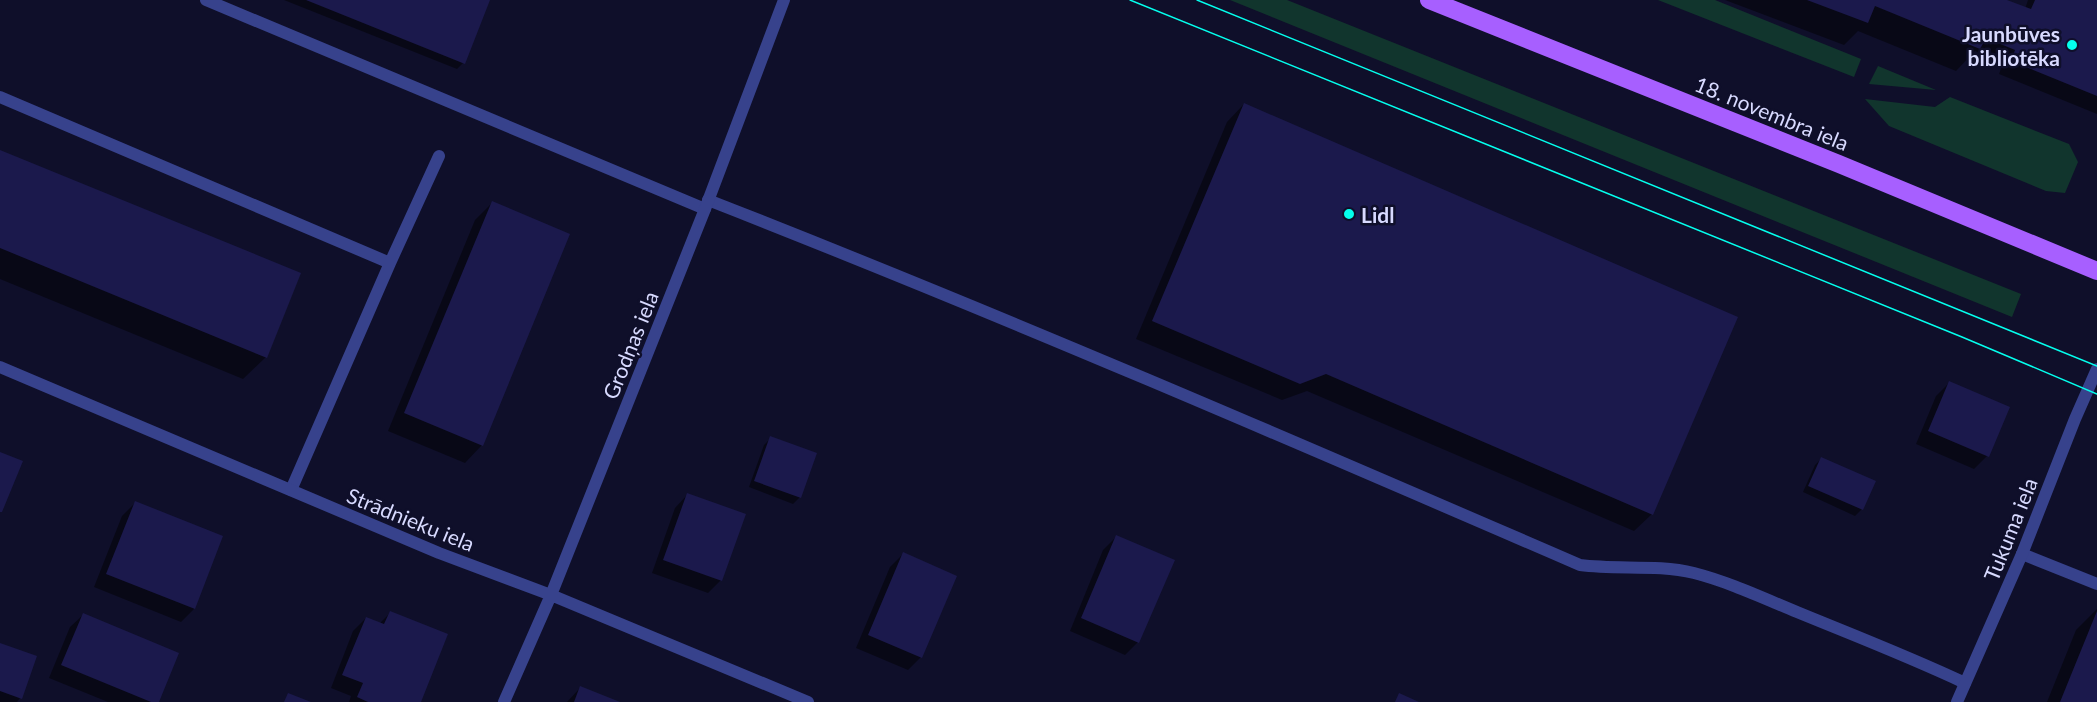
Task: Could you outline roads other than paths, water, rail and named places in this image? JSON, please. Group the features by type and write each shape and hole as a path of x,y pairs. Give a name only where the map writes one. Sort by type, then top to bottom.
{"main road":[{"name":"18. novembra iela","path":"1429,0 2097,271"}],"street":[{"path":"206,0 707,204 846,253 1062,342 1580,565 1601,568 1662,568 1693,573 1729,584 1911,658 1965,683"},
{"name":"Grodņas iela","path":"504,702 551,595 707,204 784,0"},
{"path":"0,97 390,263"},
{"path":"291,490 439,156"},
{"name":"Strādnieku iela","path":"0,368 439,553 551,595 808,702"},
{"name":"Tukuma iela","path":"1957,702 2022,554 2097,369"},
{"path":"2022,554 2097,584"}],"tram line":[{"path":"1130,0 1962,337 2097,394"},
{"path":"1197,0 2097,366"}],"place":[{"name":"Jaunbūves bibliotēka","path":"2072,45"},
{"name":"Lidl","path":"1349,214"}]}
